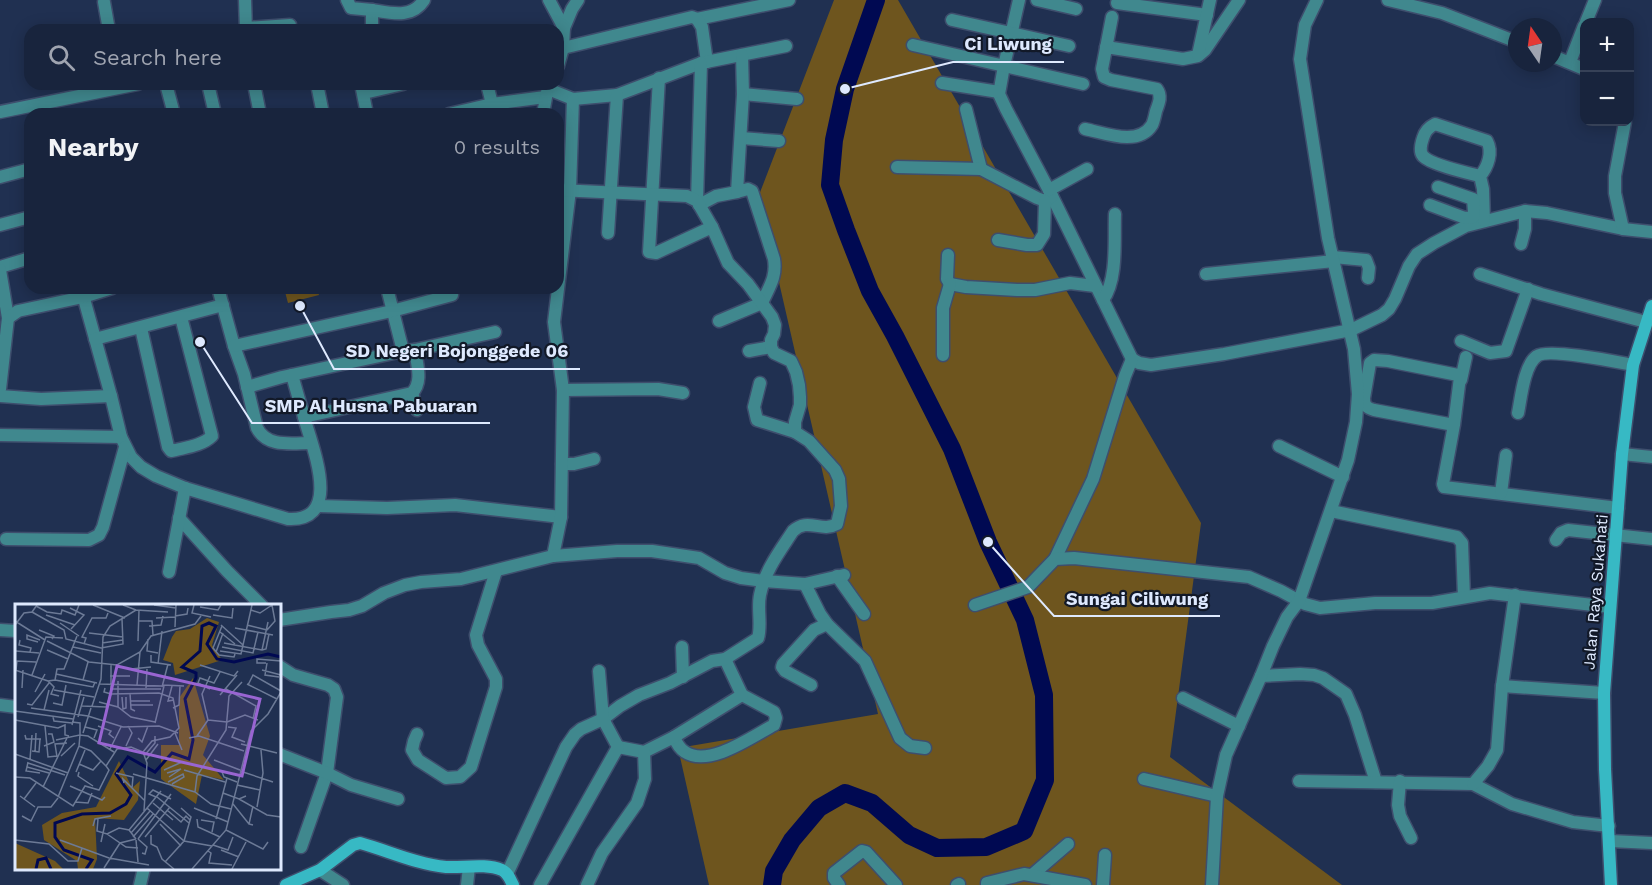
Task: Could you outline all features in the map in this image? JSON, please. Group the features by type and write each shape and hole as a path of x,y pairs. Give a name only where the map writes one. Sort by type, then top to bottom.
{"main road":[{"name":"Jalan Raya Sukahati","path":"1611,885 1604,693 1610,607 1622,454 1633,365 1652,306"},
{"path":"289,884 324,872 347,849 360,843 424,863 446,867 487,867 504,871 510,879"}],"street":[{"path":"244,0 246,24"},
{"path":"347,0 349,7 352,8 395,14 408,13 416,9 424,0"},
{"path":"549,0 562,24"},
{"path":"564,28 578,0"},
{"path":"564,48 689,18 697,19 789,0"},
{"path":"1018,0 999,92 1005,109 1132,359 1139,363 1151,365 1224,354 1351,330 1382,315 1389,309 1417,254 1477,221 1525,211 1652,232"},
{"path":"1037,0 1076,9"},
{"path":"1198,56 1210,0"},
{"path":"1106,47 1183,59 1198,56 1205,50 1239,0"},
{"path":"1212,885 1217,796 1226,755 1273,646 1287,617 1299,601 1343,477 1356,423 1358,394 1356,360 1351,330 1328,238 1300,59 1305,25 1317,0"},
{"path":"1388,0 1442,13 1508,39"},
{"path":"1587,18 1594,0"},
{"path":"104,2 108,24"},
{"path":"1117,3 1207,15"},
{"path":"372,10 372,24"},
{"path":"1085,129 1128,137 1137,136 1152,125 1159,102 1160,93 1157,88 1104,77 1102,69 1112,17"},
{"path":"697,19 702,27 704,62 698,203"},
{"path":"952,20 1069,46"},
{"path":"1570,62 1580,37"},
{"path":"913,45 1083,84"},
{"path":"475,108 548,90 573,99 616,95 704,62 786,46"},
{"path":"737,192 743,94 742,55"},
{"path":"1562,59 1580,67"},
{"path":"659,78 649,252 656,253 712,227"},
{"path":"942,83 999,92"},
{"path":"0,112 108,90"},
{"path":"168,90 172,108"},
{"path":"209,90 213,108"},
{"path":"255,90 259,108"},
{"path":"318,90 321,108"},
{"path":"363,90 366,108"},
{"path":"488,90 492,104"},
{"path":"544,108 548,90"},
{"path":"743,94 797,99"},
{"path":"608,233 616,95"},
{"path":"573,99 564,190 687,196 698,203 728,262 748,284 772,317 775,326 771,347 774,353 791,361 796,372 800,405 795,422 795,432"},
{"path":"966,109 981,169"},
{"path":"1435,124 1487,141 1490,153 1480,176 1452,169 1425,158 1421,153 1421,147 1427,130 1435,124"},
{"path":"1623,229 1615,194 1615,176 1624,126"},
{"path":"741,138 779,141"},
{"path":"897,167 981,169 1026,193 1049,196 1087,169"},
{"path":"0,177 24,171"},
{"path":"1477,221 1483,189 1480,176"},
{"path":"1438,187 1473,199 1477,221"},
{"path":"698,203 716,196 748,189 752,191 774,259 775,269 772,281 762,303 719,321"},
{"path":"998,240 1027,245 1036,244 1044,234 1049,196"},
{"path":"1430,205 1477,221"},
{"path":"1521,244 1525,229 1525,211"},
{"path":"1102,300 1108,292 1112,277 1115,214"},
{"path":"0,225 24,219"},
{"path":"943,355 944,308 950,284 947,279 948,255"},
{"path":"1206,274 1333,259 1366,260 1369,268 1368,278"},
{"path":"0,389 4,318 0,268 24,260"},
{"path":"1480,274 1646,322"},
{"path":"950,284 1017,290 1035,290 1070,283 1095,285"},
{"path":"1461,341 1490,353 1506,351 1528,289"},
{"path":"4,318 18,311 75,294"},
{"path":"83,294 123,442 131,457 141,467 156,476 185,488 288,519 299,519 310,515 319,506 321,477 292,375"},
{"path":"220,294 244,374 257,428 265,439 275,443 311,443"},
{"path":"304,417 412,393 417,388 419,382 392,311 388,294"},
{"path":"553,556 561,517 563,390 554,321 556,294"},
{"path":"234,346 392,311 452,295"},
{"path":"95,339 223,305"},
{"path":"141,328 168,447 171,451 176,450 209,440 212,436 181,317"},
{"path":"247,387 292,375 495,332"},
{"path":"748,351 771,347"},
{"path":"1518,413 1530,364 1537,356 1544,353 1563,353 1633,365"},
{"path":"1466,357 1444,486 1618,508"},
{"path":"975,605 1028,586 1054,559 1093,479 1132,359"},
{"path":"1454,425 1374,411 1367,408 1364,398 1370,363 1374,360 1458,375 1461,380"},
{"path":"510,879 566,747 575,734 639,695 683,677 712,661 725,659 758,638 760,595 764,581 769,568 793,531 803,525 832,527 837,524 841,512 841,488 835,470 808,441 795,432 757,420 754,408 760,383"},
{"path":"563,390 658,389 682,393"},
{"path":"412,393 417,410"},
{"path":"0,396 41,399 111,396"},
{"path":"0,435 123,442"},
{"path":"6,539 88,540 99,535 103,527 123,442"},
{"path":"1279,446 1343,477"},
{"path":"1622,454 1652,457"},
{"path":"1501,494 1506,455"},
{"path":"562,464 574,464 594,459"},
{"path":"170,572 185,488"},
{"path":"319,506 387,508 455,505 561,517"},
{"path":"1331,511 1457,537 1462,543 1464,597"},
{"path":"179,518 260,604"},
{"path":"1557,540 1561,533 1568,530 1652,539"},
{"path":"280,620 349,610 405,585 461,579 553,556 617,551 652,551 699,558 733,576 764,581 805,584 841,575 864,614"},
{"path":"1054,559 1074,558 1249,577 1305,604 1320,608 1375,603 1432,603 1490,593 1610,607"},
{"path":"417,734 412,750 418,760 446,778 460,777 471,767 496,687 496,680 478,645 476,635 496,571"},
{"path":"805,584 827,624 865,661 900,738 910,746 925,748"},
{"path":"1473,784 1488,766 1497,750 1502,686 1515,596"},
{"path":"812,685 785,671 782,667 783,663 814,630 827,624"},
{"path":"0,630 15,632"},
{"path":"682,647 683,677"},
{"path":"674,737 685,752 699,757 710,756 731,748 774,724 776,718 774,712 742,695 725,659"},
{"path":"280,667 293,675 334,688 337,697 327,773 301,847"},
{"path":"600,670 603,719 618,747"},
{"path":"1262,676 1314,675 1323,678 1346,694 1376,782"},
{"path":"1502,686 1604,693"},
{"path":"618,747 644,752 674,737 742,695"},
{"path":"1183,698 1239,726"},
{"path":"0,705 15,707"},
{"path":"540,885 618,747"},
{"path":"587,885 602,853 637,803 645,779 644,752"},
{"path":"280,754 351,785 398,799"},
{"path":"1144,779 1217,796"},
{"path":"1299,781 1473,784 1512,804 1573,822 1609,826"},
{"path":"1400,782 1398,806 1400,816 1412,838"},
{"path":"1610,841 1652,843"},
{"path":"1032,875 1068,844"},
{"path":"839,885 834,878 834,873 862,851 872,858 896,885"},
{"path":"1104,885 1106,855"},
{"path":"467,885 469,867"},
{"path":"140,885 144,870"},
{"path":"324,872 343,885"},
{"path":"987,885 987,883 1024,874 1085,885"}],"shaded area":[{"path":"834,0 898,0 1201,523 1170,757 1342,885 709,885 678,748 878,714 759,195"},
{"path":"286,294 319,295 288,303"}],"waterway":[{"path":"772,885 774,871 792,840 819,808 845,793 872,803 909,835 937,848 986,847 1024,831 1045,780 1044,695 1025,620 988,542 952,449 870,291 830,185 834,140 845,89 876,0"}],"place":[{"name":"Ci Liwung","path":"845,89"},
{"name":"SD Negeri Bojonggede 06","path":"300,306"},
{"name":"SMP Al Husna Pabuaran","path":"200,342"},
{"name":"Sungai Ciliwung","path":"988,542"}]}
